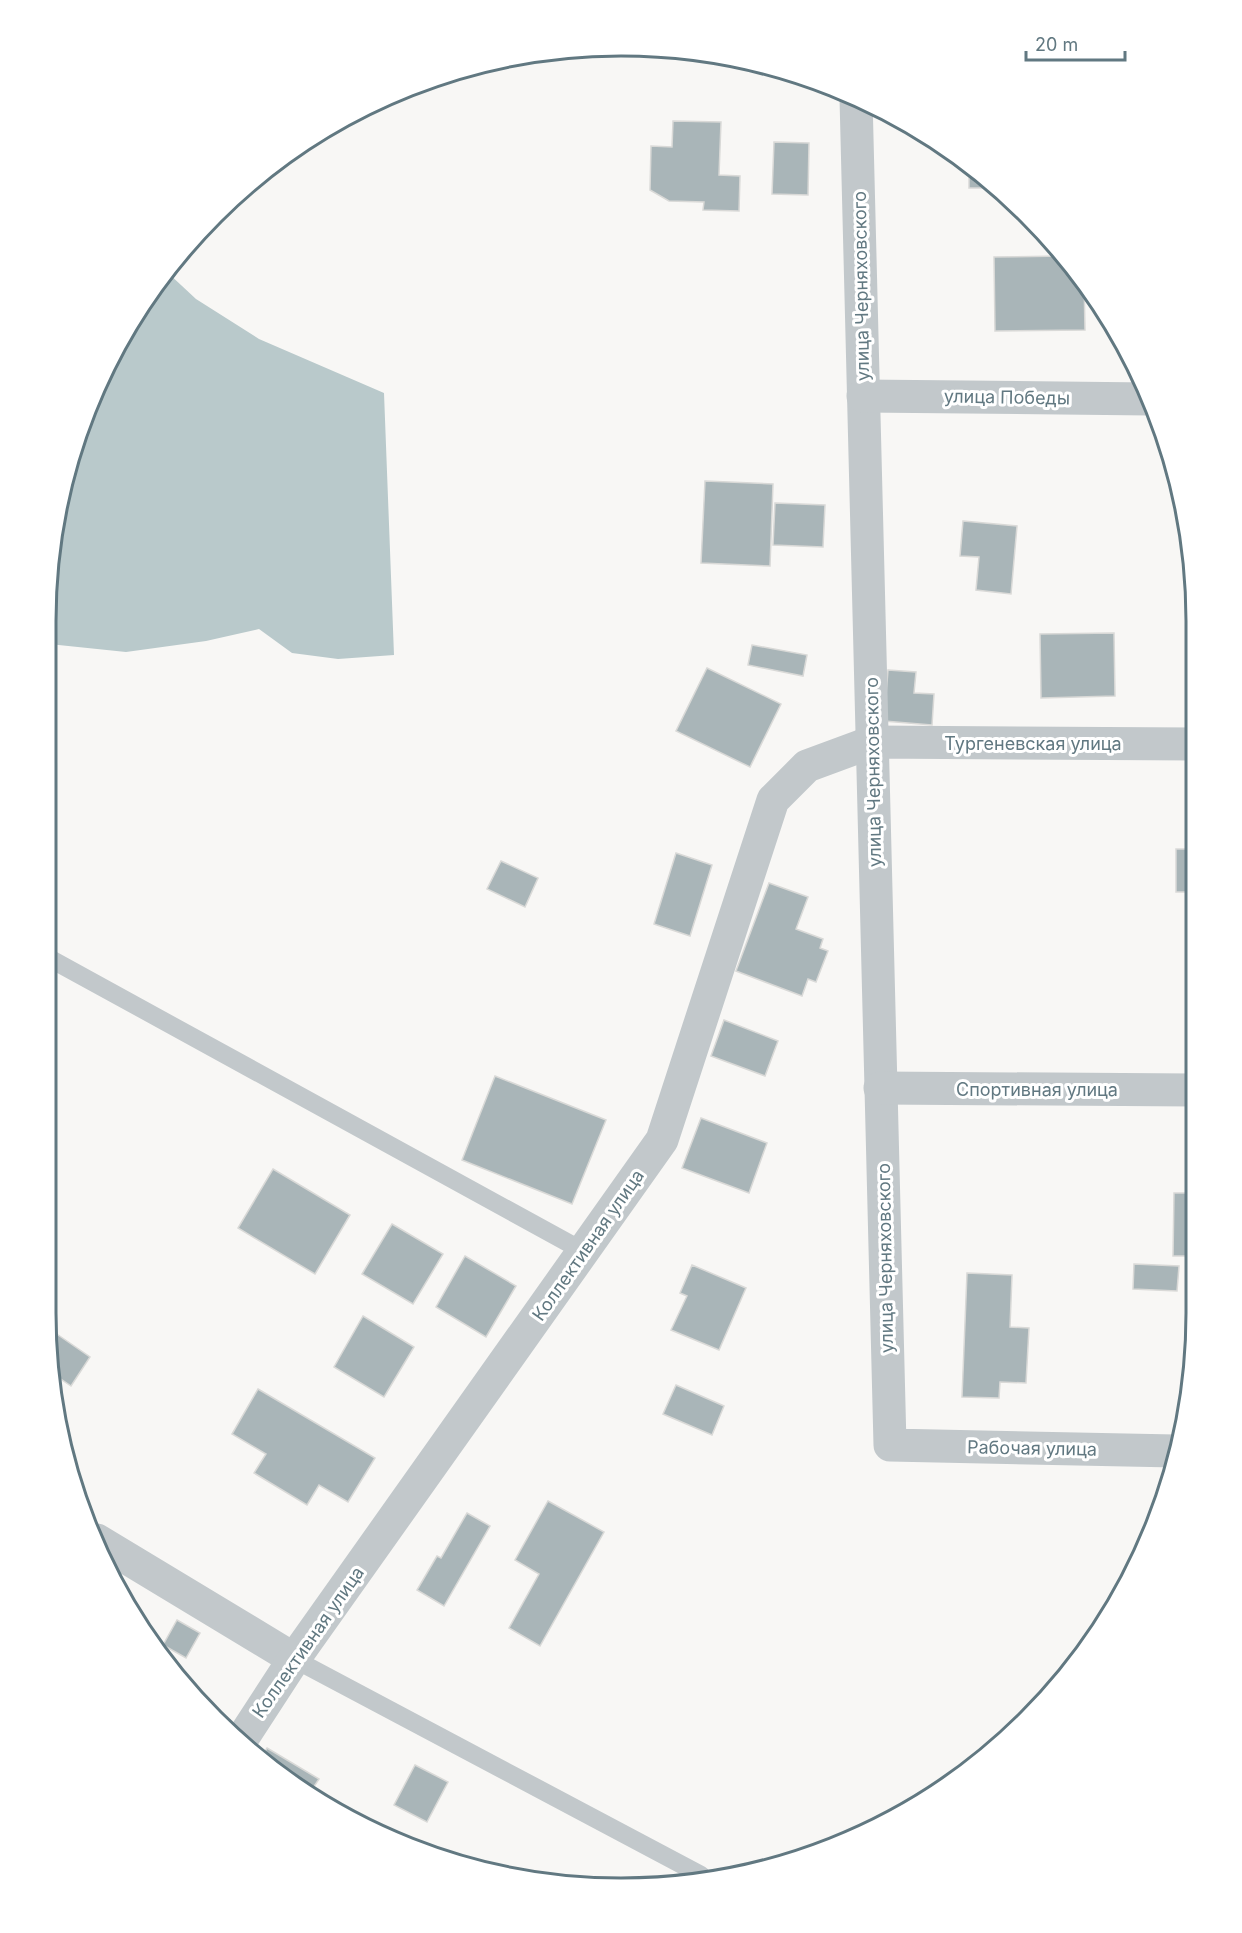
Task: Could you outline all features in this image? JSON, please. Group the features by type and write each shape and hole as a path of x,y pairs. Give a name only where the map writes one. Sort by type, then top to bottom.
{"street":[{"name":"улица Черняховского","path":"856,107 890,1445"},
{"name":"улица Победы","path":"863,396 1140,399"},
{"name":"Тургеневская улица","path":"872,742 1186,744"},
{"name":"Коллективная улица","path":"245,1734 294,1659 662,1140 773,800 807,766 872,742"},
{"name":"Спортивная улица","path":"880,1088 1186,1090"},
{"name":"Рабочая улица","path":"890,1445 1169,1451"},
{"path":"107,1546 294,1659"}],"lane":[{"path":"56,962 583,1251"},
{"path":"294,1659 697,1873"}],"shaded area":[{"path":"172,277 196,299 259,339 384,393 394,655 338,659 292,653 259,629 206,641 126,652 56,645 60,547 75,475 99,405 131,338"}],"building":[{"path":"673,121 721,122 719,175 740,176 739,211 703,210 704,202 669,201 650,190 651,146 672,147"},
{"path":"774,142 809,143 808,195 772,194"},
{"path":"969,175 984,188 969,188"},
{"path":"1053,256 1084,298 1085,330 995,331 994,257"},
{"path":"705,481 773,484 770,566 701,563"},
{"path":"775,503 825,505 823,547 773,545"},
{"path":"963,521 1017,526 1011,594 976,590 979,557 960,556"},
{"path":"1114,633 1115,696 1041,698 1040,634"},
{"path":"752,645 807,655 803,676 748,665"},
{"path":"707,668 781,704 750,767 676,731"},
{"path":"888,670 916,672 914,693 934,694 932,725 884,721"},
{"path":"1176,849 1186,849 1186,892 1176,892"},
{"path":"676,853 712,865 690,936 654,924"},
{"path":"501,861 538,878 525,907 487,889"},
{"path":"769,883 808,897 796,929 823,939 820,948 828,951 816,982 808,979 802,996 736,971"},
{"path":"724,1020 778,1041 765,1076 711,1056"},
{"path":"495,1076 606,1120 572,1204 462,1160"},
{"path":"701,1118 767,1143 749,1193 682,1168"},
{"path":"273,1169 350,1215 315,1274 238,1228"},
{"path":"1174,1193 1186,1193 1186,1256 1173,1256"},
{"path":"392,1224 443,1254 413,1304 362,1274"},
{"path":"465,1256 516,1286 486,1337 436,1307"},
{"path":"1134,1264 1179,1266 1177,1291 1133,1289"},
{"path":"692,1265 746,1288 719,1350 671,1330 687,1296 680,1293"},
{"path":"967,1273 1012,1275 1010,1327 1029,1328 1026,1383 1000,1382 999,1398 962,1397"},
{"path":"363,1316 414,1347 384,1397 334,1367"},
{"path":"57,1334 90,1357 71,1386 59,1378"},
{"path":"676,1385 724,1406 712,1435 663,1414"},
{"path":"258,1389 375,1458 348,1502 319,1485 307,1505 254,1473 266,1454 232,1434"},
{"path":"548,1501 604,1532 540,1646 509,1628 539,1574 515,1560"},
{"path":"467,1513 490,1526 444,1606 417,1590 437,1556 441,1558"},
{"path":"177,1620 200,1633 186,1658 164,1644"},
{"path":"267,1748 319,1779 314,1787 265,1751"},
{"path":"415,1765 448,1782 427,1822 394,1805"}]}
